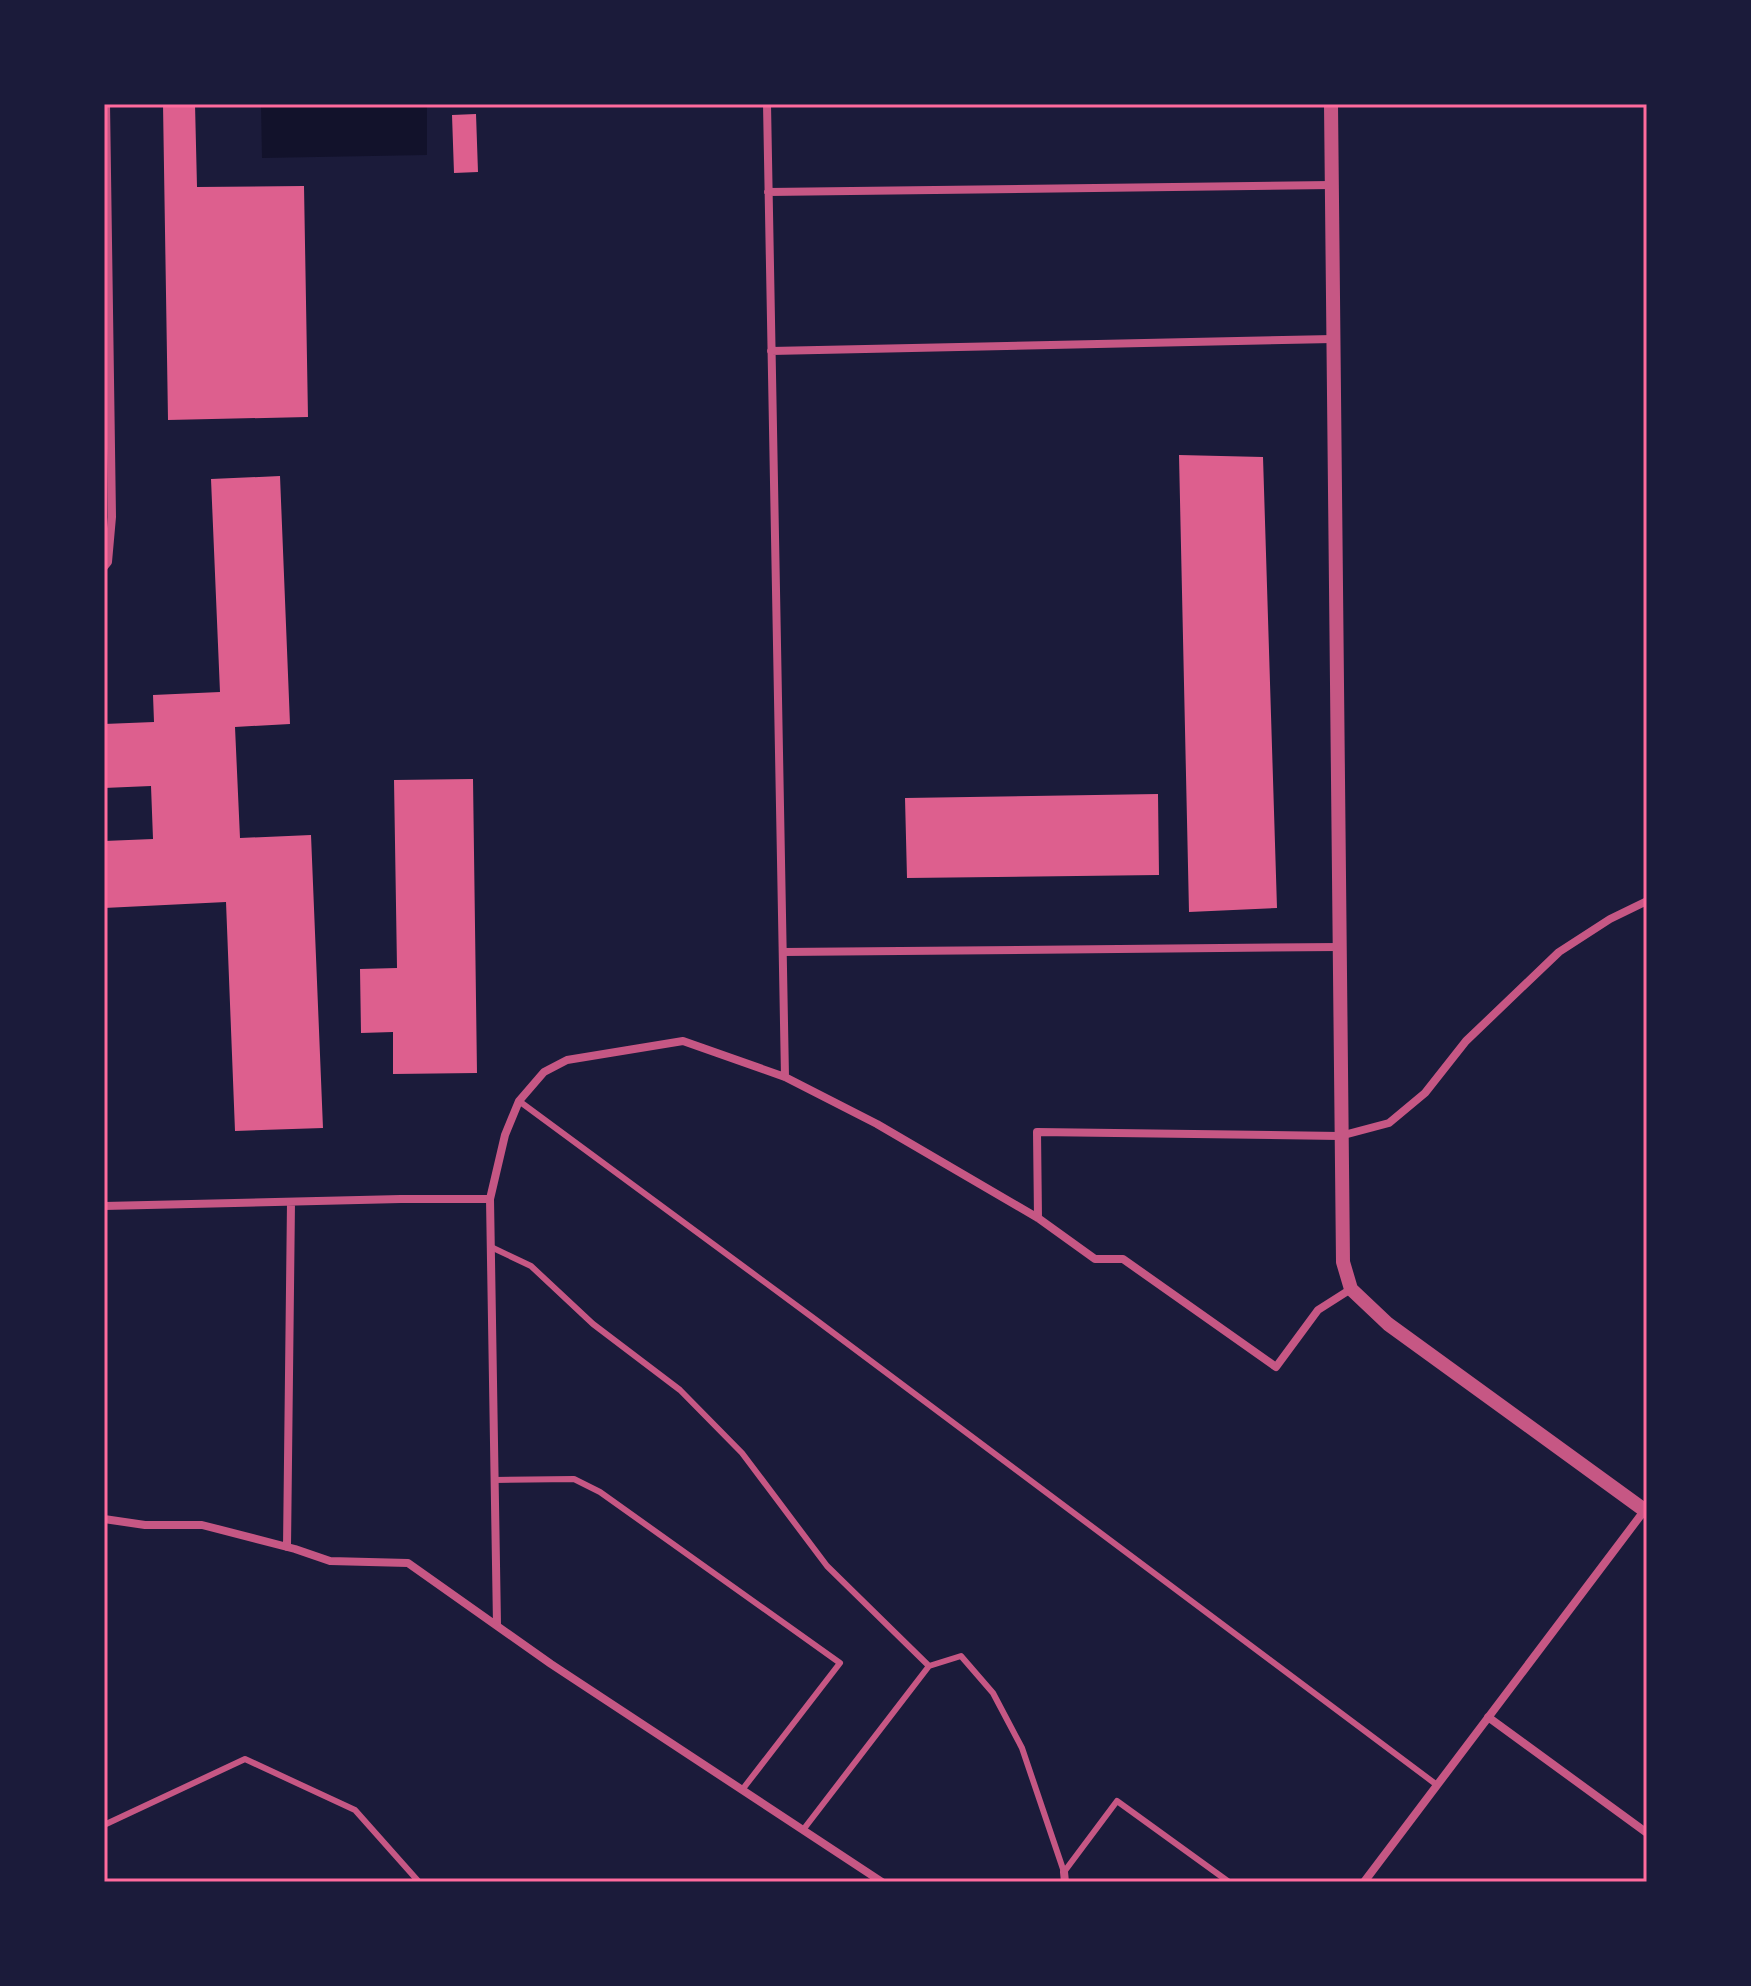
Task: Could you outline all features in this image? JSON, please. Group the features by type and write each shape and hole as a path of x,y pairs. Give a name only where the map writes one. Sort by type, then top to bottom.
{"street":[{"path":"104,567 108,562 112,517 106,293 106,104"},
{"path":"767,104 785,1077"},
{"path":"1331,104 1343,1262 1351,1289 1388,1324 1646,1509 1364,1882"},
{"path":"768,192 1331,185"},
{"path":"771,351 1333,339"},
{"path":"1038,1218 1037,1132 1340,1136 1389,1123 1425,1093 1466,1041 1559,952 1610,919 1647,901"},
{"path":"783,952 1339,947"},
{"path":"497,1625 490,1199 505,1135 519,1101 544,1072 567,1060 683,1041 785,1077 877,1124 1038,1218 1095,1259 1123,1259 1276,1367 1318,1310 1351,1289"},
{"path":"104,1206 490,1199"},
{"path":"287,1547 291,1202"},
{"path":"104,1519 145,1525 202,1525 330,1561 408,1563 551,1664 882,1882"},
{"path":"1488,1717 1647,1833"},
{"path":"1064,1872 1065,1882"}],"lane":[{"path":"519,1101 1437,1785"},
{"path":"491,1247 531,1266 593,1324 680,1390 742,1453 827,1566 929,1666"},
{"path":"494,1480 574,1479 600,1492 840,1663 742,1790"},
{"path":"803,1830 929,1666 961,1656 993,1693 1022,1748 1064,1872"},
{"path":"104,1825 245,1759 355,1810 419,1882"},
{"path":"1064,1872 1117,1801 1229,1882"}],"shaded area":[{"path":"261,104 427,104 427,155 262,158"}],"building":[{"path":"163,104 195,104 197,187 304,186 308,417 168,420"},
{"path":"476,114 478,172 454,173 452,115"},
{"path":"1179,455 1263,457 1277,908 1189,912"},
{"path":"280,476 290,724 235,727 240,838 311,835 323,1128 235,1131 226,902 104,908 104,841 153,839 151,786 104,788 104,724 154,722 153,695 220,692 211,479"},
{"path":"473,779 477,1073 393,1074 393,1032 361,1033 360,969 397,968 394,780"},
{"path":"1158,794 1159,875 907,878 905,798"}]}
